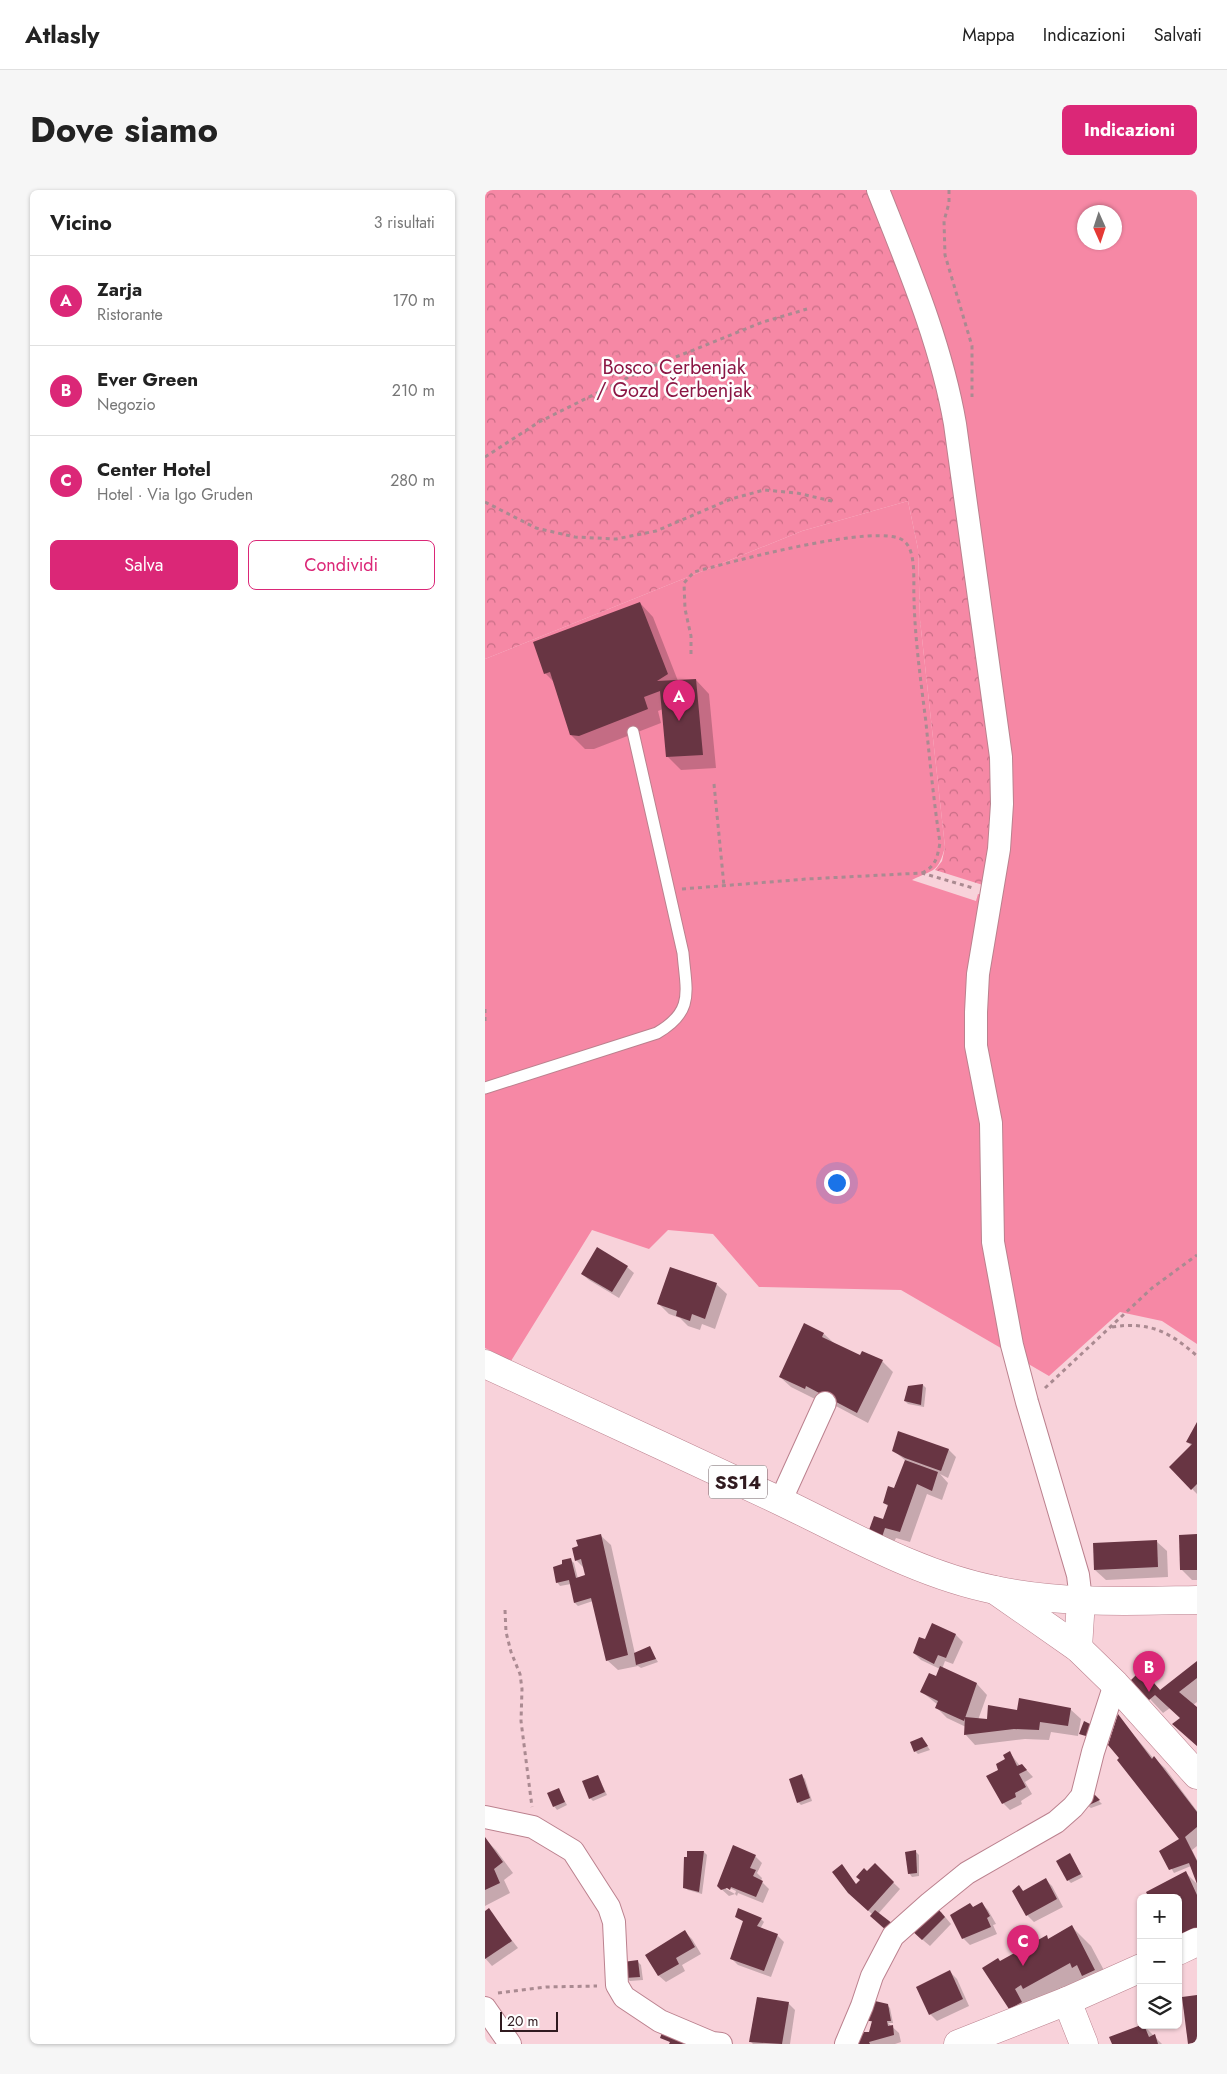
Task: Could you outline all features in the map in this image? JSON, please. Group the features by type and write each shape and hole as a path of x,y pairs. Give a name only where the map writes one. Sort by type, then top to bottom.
{"main road":[{"name":"SS14","path":"485,1364 900,1558 957,1580 995,1590 1041,1597 1081,1600 1197,1600"},
{"path":"995,1590 1078,1648 1115,1684 1197,1775"},
{"path":"1078,1648 1081,1600"},
{"path":"958,2044 1067,2001 1137,1970"},
{"path":"1067,2001 1084,2044"}],"street":[{"path":"878,190 936,345 949,387 955,424 1001,756 1002,804 999,849 993,894 978,974 976,1046 991,1123 993,1242 1013,1345 1027,1402 1078,1575 1081,1600"},
{"path":"780,1502 825,1403"},
{"path":"846,2044 872,1976 893,1936 929,1902 967,1873 1056,1822 1082,1796 1093,1752 1115,1684"},
{"path":"485,1818 533,1827 573,1851 609,1907 614,1922 617,1985 624,1997 660,2021 712,2044 721,2044"},
{"path":"489,2001 510,2044"}],"lane":[{"path":"485,1088 657,1033 673,1024 684,1009 686,989 683,953 633,732"}],"path":[{"path":"949,190 949,203 943,221 945,255 972,346 972,410 955,424"},
{"path":"485,457 539,422 641,372 763,322 807,309"},
{"path":"485,502 536,528 575,537 616,539 655,531 731,499 764,490 797,493 836,502"},
{"path":"691,654 691,636 685,609 685,583 694,572 792,548 865,536 880,534 893,536 905,541 911,552 914,568 915,631 940,843 937,860 931,868 922,873"},
{"path":"714,784 724,886"},
{"path":"670,892 807,879 922,873 993,894"},
{"path":"485,1010 485,1025"},
{"path":"1027,1402 1068,1368 1153,1288 1197,1255"},
{"path":"1112,1327 1138,1325 1152,1328 1169,1334 1197,1356"},
{"path":"505,1610 506,1632 521,1682 521,1721 533,1827"},
{"path":"489,2001 545,1987 617,1985"}],"green space":[{"name":"Bosco Cerbenjak / Gozd Čerbenjak","path":"485,190 870,190 942,389 995,788 986,886 935,870 942,861 945,847 920,620 918,549 908,501 802,531 485,659"},
{"path":"885,190 1197,190 1197,1344 1162,1321 1120,1312 1049,1376 901,1290 759,1287 713,1234 668,1230 649,1249 592,1230 511,1361 485,1348 485,659 802,531 908,501 918,549 920,620 945,847 940,862 934,869 912,880 976,901 978,894 1001,898"}],"building":[{"path":"640,602 668,674 657,681 696,679 703,755 666,757 660,691 644,697 648,709 579,736 570,735 550,672 544,674 533,642"},
{"path":"597,1247 628,1266 612,1292 581,1274"},
{"path":"670,1267 717,1283 705,1319 692,1314 690,1321 676,1316 677,1311 657,1304"},
{"path":"804,1323 824,1333 822,1337 860,1355 862,1351 883,1360 857,1413 806,1386 805,1389 779,1377"},
{"path":"923,1384 921,1405 904,1401 908,1386"},
{"path":"1197,1422 1197,1484 1191,1490 1169,1467 1192,1444 1186,1442"},
{"path":"898,1431 949,1449 941,1471 905,1458 892,1451"},
{"path":"905,1460 938,1472 932,1491 917,1484 900,1532 885,1528 882,1537 869,1530 874,1516 883,1519 888,1505 883,1503 888,1486 894,1488"},
{"path":"601,1534 628,1655 606,1661 591,1598 574,1603 569,1580 556,1583 553,1567 562,1564 562,1560 571,1558 576,1578 585,1575 581,1559 575,1561 572,1548 578,1546 576,1540"},
{"path":"1197,1534 1197,1570 1180,1570 1179,1535"},
{"path":"1157,1540 1158,1567 1094,1570 1093,1543"},
{"path":"932,1623 956,1634 946,1658 938,1655 934,1664 913,1653 919,1637 925,1639"},
{"path":"650,1646 656,1659 636,1665 634,1653"},
{"path":"1197,1661 1197,1678 1179,1692 1197,1707 1197,1746 1172,1724 1180,1718 1155,1695 1149,1700 1131,1680 1142,1669 1160,1690"},
{"path":"940,1666 977,1683 964,1721 935,1708 938,1701 920,1692 929,1673 936,1676"},
{"path":"1019,1698 1071,1708 1068,1726 1040,1722 1039,1730 1014,1729 964,1735 965,1717 987,1719 988,1705 1017,1710"},
{"path":"1118,1714 1152,1759 1154,1756 1197,1812 1197,1827 1185,1837 1197,1861 1197,1884 1189,1863 1169,1870 1159,1851 1179,1839 1117,1760 1119,1758 1108,1745"},
{"path":"1084,1721 1094,1726 1089,1737 1079,1734"},
{"path":"922,1737 928,1746 914,1752 910,1742"},
{"path":"1010,1751 1017,1766 1022,1764 1027,1770 1019,1774 1026,1787 1015,1793 1016,1797 1002,1804 986,1776 998,1770 996,1764 1005,1759 1003,1755"},
{"path":"802,1774 810,1798 797,1803 789,1779"},
{"path":"598,1775 605,1792 589,1799 582,1781"},
{"path":"559,1788 565,1802 553,1807 547,1793"},
{"path":"1090,1790 1100,1800 1087,1806"},
{"path":"485,1837 503,1862 494,1869 500,1883 485,1890"},
{"path":"733,1845 756,1855 750,1868 756,1870 753,1876 763,1881 756,1897 731,1887 730,1890 727,1888 721,1890 717,1886"},
{"path":"916,1850 917,1873 908,1874 905,1852"},
{"path":"687,1851 704,1851 699,1892 683,1888 684,1857 687,1857"},
{"path":"1070,1853 1081,1874 1067,1881 1056,1861"},
{"path":"875,1863 894,1882 868,1911 848,1893 832,1872 842,1864 856,1884 860,1880 856,1877 864,1868 867,1871"},
{"path":"1186,1871 1197,1895 1197,1928 1182,1936 1182,1894 1147,1894 1146,1892"},
{"path":"1046,1878 1057,1899 1026,1916 1012,1891 1019,1885 1023,1891"},
{"path":"982,1902 990,1916 987,1918 991,1927 962,1939 950,1915 970,1903 973,1907"},
{"path":"934,1904 945,1917 922,1940 909,1928"},
{"path":"489,1908 512,1941 485,1959 485,1911"},
{"path":"738,1908 762,1918 757,1926 778,1934 764,1971 730,1959 743,1921 735,1917"},
{"path":"875,1910 893,1924 887,1931 870,1916"},
{"path":"1072,1925 1095,1970 1082,1976 1077,1965 1072,1968 1070,1963 1023,1989 1021,1985 1015,1989 1022,2002 1009,2009 982,1968 998,1958 1000,1961 1047,1935 1048,1939"},
{"path":"685,1930 695,1947 676,1958 679,1964 658,1976 645,1955"},
{"path":"638,1960 640,1977 625,1978 623,1962"},
{"path":"950,1970 963,1999 929,2015 916,1987"},
{"path":"1197,1995 1197,2042 1188,2044 1182,1997"},
{"path":"757,1997 789,2002 782,2044 749,2042"},
{"path":"875,2001 888,2004 891,2021 887,2021 888,2026 893,2025 894,2035 869,2042 870,2044 859,2044 858,2042 864,2032 869,2032 872,2021 868,2021"},
{"path":"1137,2026 1137,2029 1146,2029 1149,2037 1155,2034 1158,2044 1112,2044 1109,2037"},
{"path":"664,2027 684,2041 683,2044 669,2044 670,2042 660,2038"}],"place":[{"name":"Zarja","path":"679,721"},
{"name":"Ever Green","path":"1149,1692"},
{"name":"Center Hotel","path":"1023,1966"}]}
